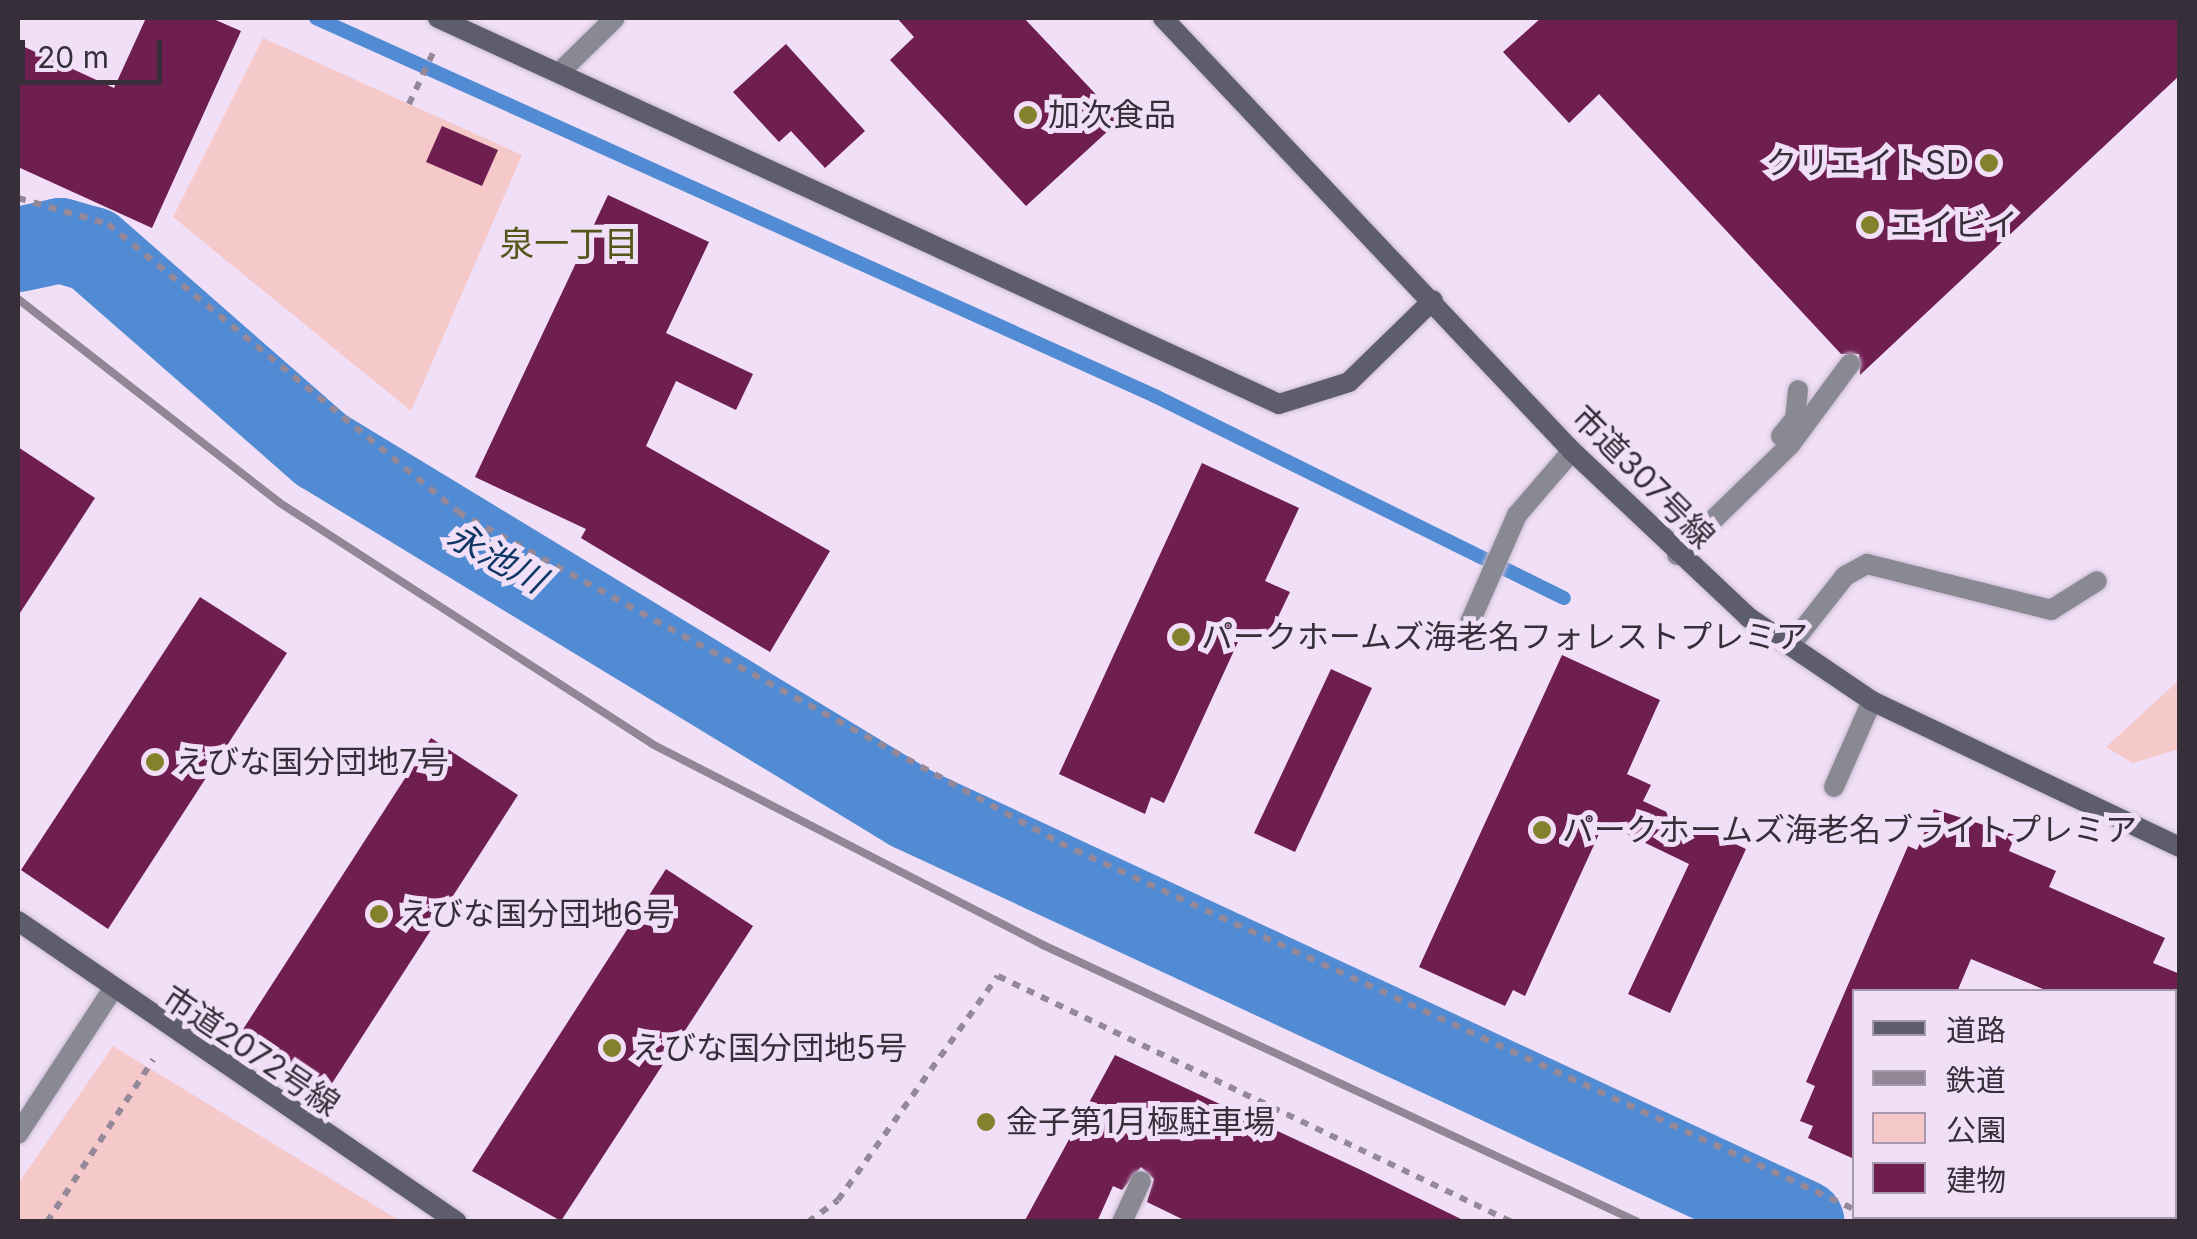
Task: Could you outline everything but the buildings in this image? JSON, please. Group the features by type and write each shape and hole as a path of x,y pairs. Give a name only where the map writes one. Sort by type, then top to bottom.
{"street":[{"path":"438,18 1279,404 1349,382 1433,300"},
{"path":"559,73 616,18"},
{"name":"市道307号線","path":"1163,18 1572,451 1677,555 1790,646 1872,701 2180,847"},
{"path":"1738,488 1790,445 1850,364"},
{"path":"1677,555 1795,419 1798,390"},
{"path":"1470,622 1517,515 1572,451"},
{"path":"1790,646 1845,576 1866,564 2051,610 2096,581"},
{"path":"1834,787 1872,701"},
{"name":"市道2072号線","path":"18,921 112,992 457,1222"},
{"path":"18,1134 112,992"},
{"path":"1122,1222 1141,1181"}],"path":[{"path":"409,104 432,54"},
{"path":"18,198 108,224 458,512 1060,843 1852,1207"},
{"path":"808,1222 838,1200 998,976 1512,1222"},
{"path":"47,1222 153,1060"}],"green space":[{"path":"263,38 522,155 411,411 173,217"},
{"path":"2179,680 2179,749 2133,763 2106,747"},
{"path":"113,1046 403,1221 18,1221 18,1184"}],"waterway":[{"path":"316,18 1155,396 1564,598"},
{"name":"永池川","path":"18,249 60,240 92,249 322,450 911,808 1802,1222"}],"railway":[{"path":"18,299 280,503 652,744 1043,945 1638,1222"}],"place":[{"name":"加次食品","path":"1028,115"},
{"name":"クリエイトSD","path":"1989,163"},
{"name":"エイビイ","path":"1870,225"},
{"name":"パークホームズ海老名フォレストプレミア","path":"1181,637"},
{"name":"えびな国分団地7号","path":"155,762"},
{"name":"パークホームズ海老名ブライトプレミア","path":"1542,830"},
{"name":"えびな国分団地6号","path":"379,914"},
{"name":"えびな国分団地5号","path":"612,1048"},
{"name":"金子第1月極駐車場","path":"986,1122"}],"district":[{"name":"泉一丁目","path":"569,243"}]}
